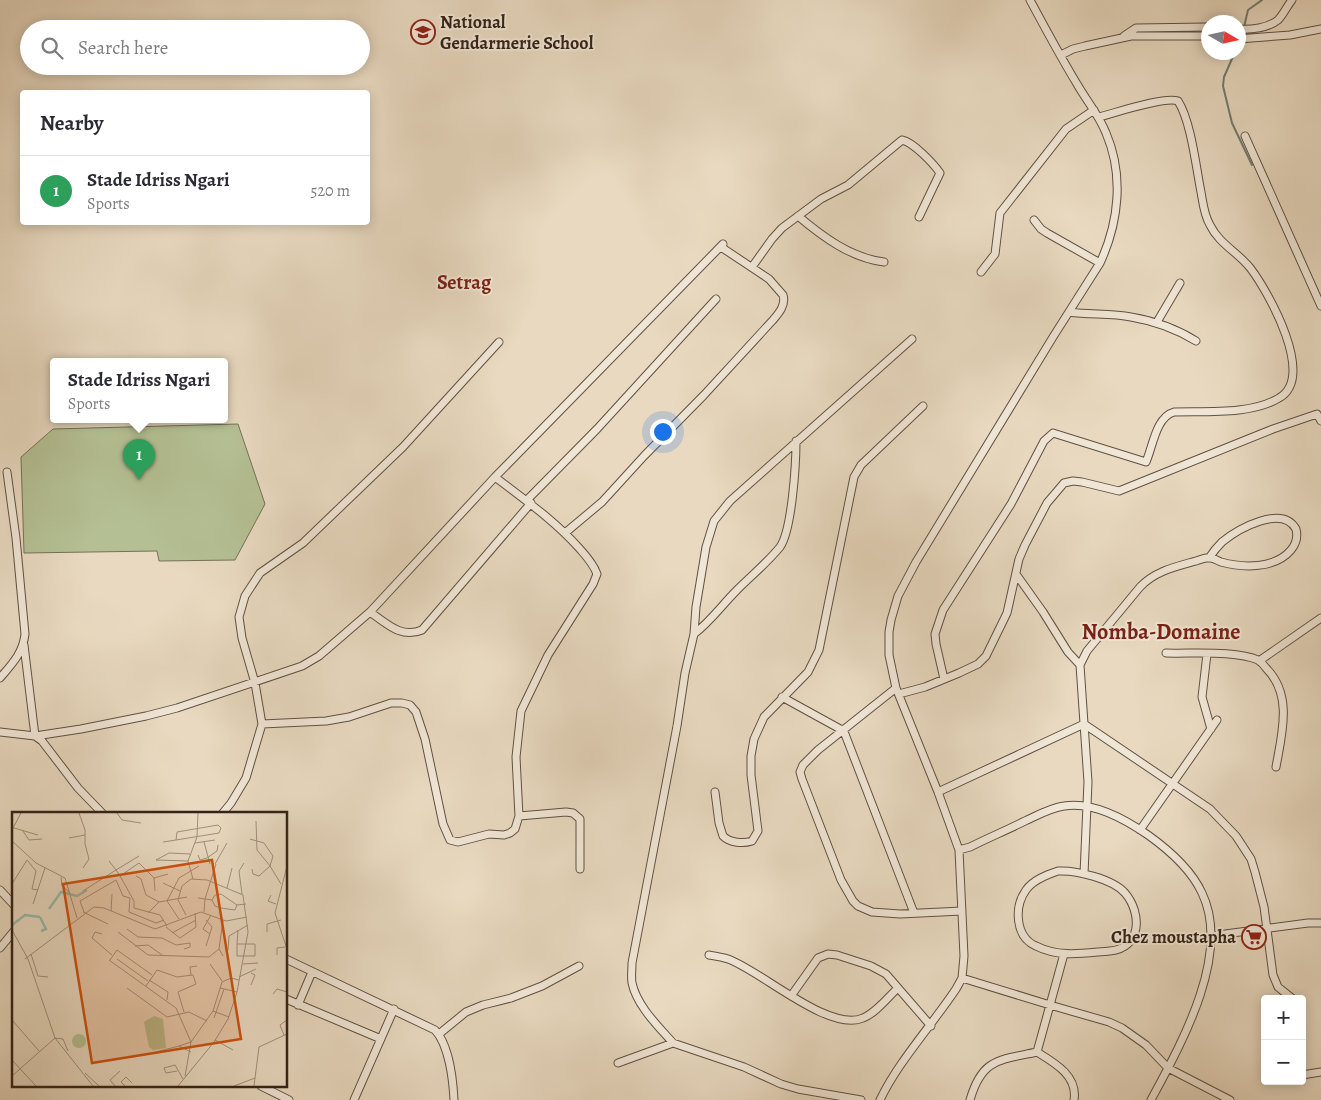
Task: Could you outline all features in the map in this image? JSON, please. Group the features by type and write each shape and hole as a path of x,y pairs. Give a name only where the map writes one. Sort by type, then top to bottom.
{"street":[{"path":"880,1100 899,1068 956,989 962,978 964,956 959,850 898,691 888,644 890,620 898,596 935,531 1100,263 1114,225 1118,190 1115,161 1110,144 1099,117 1030,0"},
{"path":"1246,29 1263,27 1271,24 1279,19 1292,0"},
{"path":"1123,37 1136,28 1201,27"},
{"path":"1246,38 1321,29"},
{"path":"1061,55 1073,49 1123,37 1147,34 1201,36"},
{"path":"944,679 936,644 935,634 938,622 963,577 1011,504 1044,441 1053,434 1146,462 1159,423 1168,413 1226,411 1257,407 1281,398 1292,383 1294,369 1291,350 1263,289 1251,270 1224,244 1210,226 1203,204 1187,124 1178,100 1159,101 1099,117"},
{"path":"981,272 995,254 1000,213 1066,130 1094,110"},
{"path":"1245,136 1321,306"},
{"path":"752,267 782,228 821,199 848,185 902,140 914,146 940,173 918,217"},
{"path":"798,216 812,228 857,256 884,262"},
{"path":"1034,220 1047,233 1100,263"},
{"path":"0,732 36,736 146,716 177,708 302,666 319,656 370,612 496,477 722,246 769,279 783,295 784,302 780,312 602,502 565,533"},
{"path":"1157,322 1180,282"},
{"path":"370,612 403,634 414,634 422,630 529,501 598,429 716,299"},
{"path":"1069,312 1130,316 1157,322 1178,330 1196,341"},
{"path":"861,1100 798,1089 781,1084 744,1067 673,1043 657,1025 635,993 632,982 632,963 677,726 685,673 694,634 702,567 710,530 714,521 730,501 912,339"},
{"path":"224,812 246,778 262,724 255,682 242,638 239,617 245,596 260,573 304,543 404,447 499,342"},
{"path":"715,792 719,823 723,836 730,841 746,843 752,841 758,831 751,775 751,756 754,739 764,717 808,672 818,650 856,472 923,406"},
{"path":"962,911 894,914 872,912 852,901 841,880 821,830 800,772 803,766 842,730 898,691 944,679 978,664 986,656 1007,614 1019,559 1025,545 1047,503 1064,483 1072,481 1082,482 1119,491 1273,429 1320,416"},
{"path":"694,634 703,627 737,590 766,564 784,540 788,525 796,457 796,441"},
{"path":"7,472 25,618 24,645 36,736 42,741 78,788 101,812"},
{"path":"262,724 326,721 349,717 391,704 402,702 410,705 416,712 425,739 443,824 450,840 458,842 489,834 504,835 515,829 519,816 516,757 521,711 548,655 568,627 597,574 590,561 565,533 529,501 496,477"},
{"path":"1084,874 1088,806 1080,665 1087,651 1147,580 1162,572 1209,558 1223,542 1252,524 1264,520 1278,519 1289,521 1296,529 1297,541 1292,550 1268,564 1249,566 1209,558"},
{"path":"1016,574 1068,652 1080,665"},
{"path":"1259,660 1321,618"},
{"path":"0,678 18,657 24,645"},
{"path":"1166,653 1236,655 1259,660 1274,676 1282,698 1284,723 1276,767"},
{"path":"1207,654 1202,698 1211,729"},
{"path":"782,697 842,730 914,913"},
{"path":"1140,830 1217,720"},
{"path":"938,792 1084,724"},
{"path":"1084,724 1210,809 1236,836 1245,849 1256,872 1264,907 1273,975 1278,987 1288,995"},
{"path":"959,850 970,847 1049,810 1064,806 1088,806 1122,819 1140,830 1170,853 1194,879 1202,893 1207,908 1210,936 1206,972 1200,996 1183,1040 1151,1100"},
{"path":"519,816 566,812 576,814 580,819 580,869"},
{"path":"1058,871 1071,871 1114,886 1124,893 1131,904 1135,916 1136,930 1131,942 1122,949 1064,954 1033,945 1024,936 1019,925 1018,913 1020,900 1026,889 1045,875 1058,871"},
{"path":"0,890 12,903"},
{"path":"1210,936 1308,923 1321,923"},
{"path":"0,948 12,933"},
{"path":"791,996 818,958 828,954 851,958 886,974 931,1026"},
{"path":"1037,1052 1064,954"},
{"path":"709,955 729,959 791,996 823,1013 839,1019 862,1019 869,1015 898,988"},
{"path":"288,960 435,1030 442,1041 450,1069 454,1100"},
{"path":"439,1034 466,1012 542,986 579,966"},
{"path":"298,1004 312,972"},
{"path":"962,978 1109,1022 1122,1028 1146,1045 1168,1068 1230,1100"},
{"path":"288,1000 381,1040"},
{"path":"354,1100 394,1009"},
{"path":"618,1063 673,1043"},
{"path":"970,1100 982,1072 989,1066 1006,1058 1037,1052 1060,1066 1067,1074 1073,1087 1074,1100"},
{"path":"1306,1074 1321,1072"},
{"path":"265,1088 289,1100"}],"green space":[{"path":"238,424 265,504 235,560 159,561 157,551 24,553 21,457 53,429"}],"waterway":[{"path":"1246,18 1248,10 1262,0"},
{"path":"1231,60 1224,77 1223,86 1232,123 1252,165"}],"place":[{"name":"National Gendarmerie School","path":"423,32"},
{"name":"Stade Idriss Ngari","path":"139,480"},
{"name":"Chez moustapha","path":"1254,937"}],"district":[{"name":"Setrag","path":"464,282"},
{"name":"Nomba-Domaine","path":"1161,631"}]}
